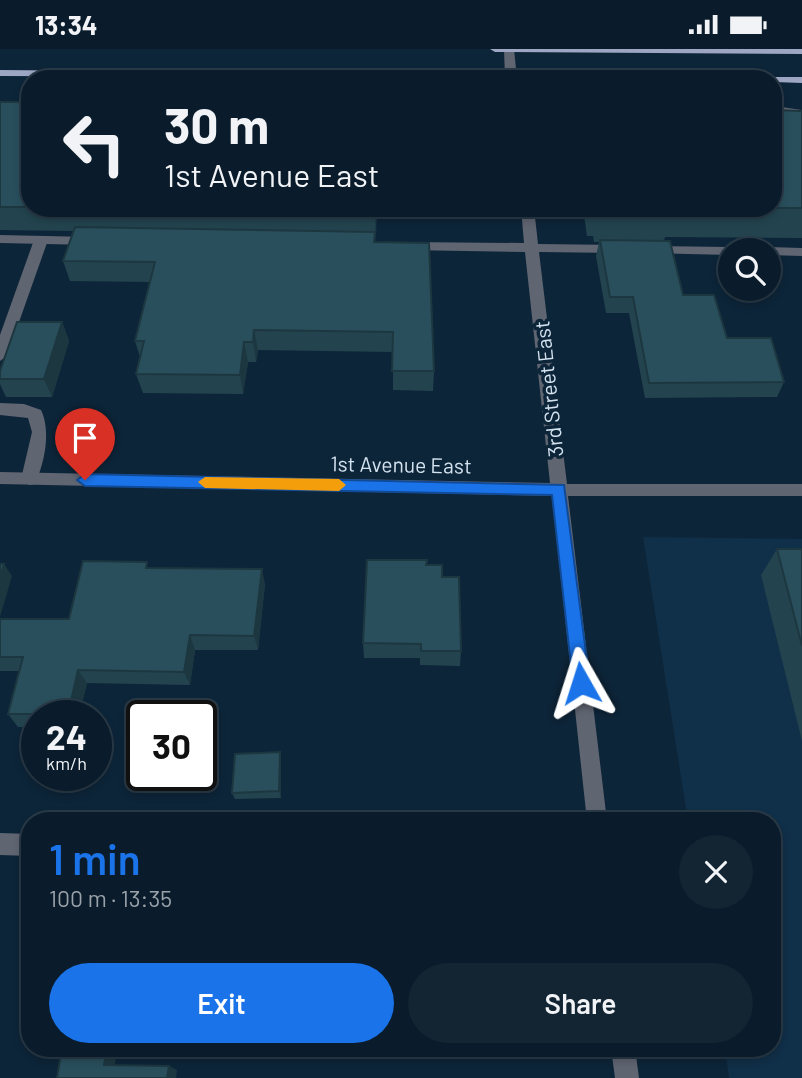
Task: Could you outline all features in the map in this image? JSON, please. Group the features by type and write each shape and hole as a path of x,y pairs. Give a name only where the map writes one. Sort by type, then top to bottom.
{"main road":[{"path":"495,49 802,51"},
{"path":"0,73 21,73"},
{"path":"782,79 802,80"}],"street":[{"path":"509,49 510,70"},
{"path":"782,111 802,114"},
{"name":"3rd Street East","path":"528,217 596,812"},
{"path":"0,239 109,241"},
{"path":"0,356 41,240"},
{"path":"395,246 718,251"},
{"path":"781,251 802,252"},
{"path":"0,409 24,410 35,414 40,432 29,479"},
{"name":"1st Avenue East","path":"0,478 559,490 802,490"},
{"path":"0,844 21,845"},
{"path":"624,1057 626,1078"}],"shaded area":[{"path":"643,537 802,539 802,1078 729,1078 726,1057 781,1057 781,812 687,812"}],"building":[{"path":"0,102 21,102 21,207 0,207"},
{"path":"782,110 802,111 802,208 782,208"},
{"path":"75,227 375,232 374,242 429,243 434,371 392,371 393,332 254,330 253,342 244,342 240,375 136,374 144,341 135,341 155,262 63,261"},
{"path":"600,240 670,241 683,295 714,295 727,338 771,338 784,382 649,383 633,297 610,297"},
{"path":"17,322 62,322 44,379 0,379 0,371"},
{"path":"777,549 802,549 802,646"},
{"path":"367,560 427,560 426,565 442,565 442,577 459,577 461,651 421,651 421,644 363,643"},
{"path":"83,561 147,562 146,568 262,569 254,636 190,635 184,672 78,670 71,700 21,700 21,714 8,714 23,657 0,657 0,619 69,619"},
{"path":"280,752 279,791 232,793 235,754"},
{"path":"60,1057 105,1057 104,1065 169,1066 167,1078 57,1078"}],"slow traffic":[{"path":"205,482 339,485"}],"route":[{"path":"85,480 559,490 581,683"}]}
